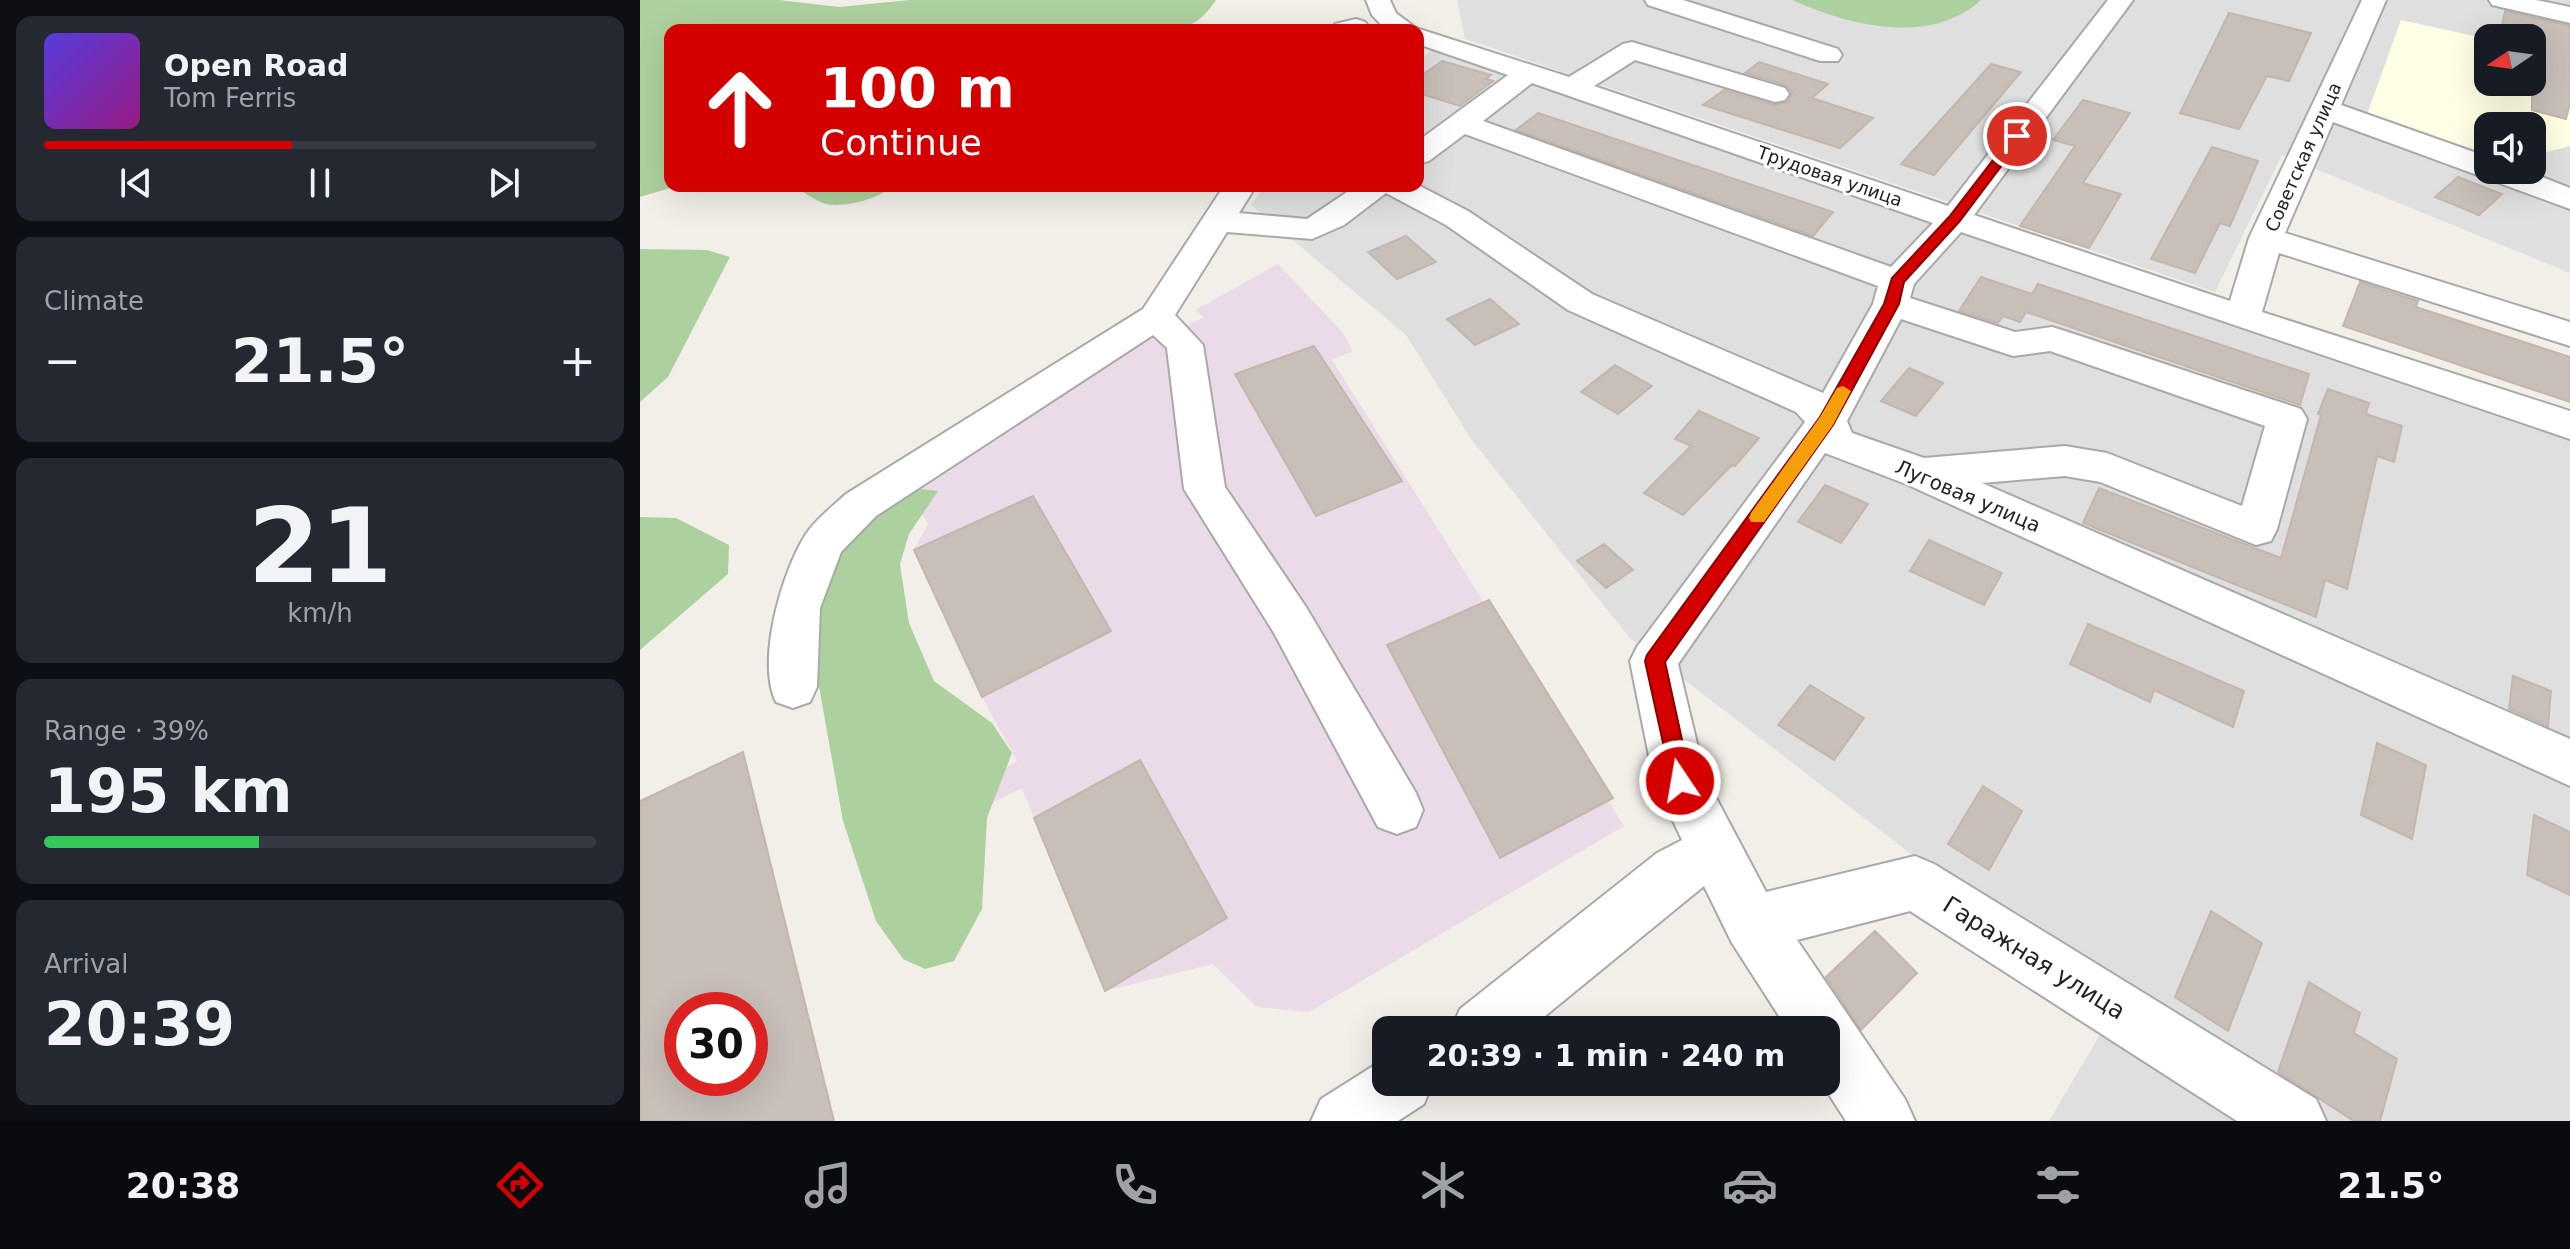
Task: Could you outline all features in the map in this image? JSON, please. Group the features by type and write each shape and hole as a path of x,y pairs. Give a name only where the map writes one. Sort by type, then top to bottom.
{"street":[{"path":"1355,24 1377,0 1381,12 1392,24"},
{"path":"1657,0 1829,55"},
{"path":"1813,1016 1752,923 1680,781 1654,661 1827,421 1894,293 1954,220 2121,0"},
{"path":"2501,0 2570,15"},
{"name":"Советская улица","path":"2243,318 2266,238 2325,109 2374,18"},
{"name":"Трудовая улица","path":"1424,37 2243,318 2570,425"},
{"path":"1574,86 1632,50 1775,94"},
{"path":"1424,151 1530,72"},
{"path":"2325,109 2474,162"},
{"path":"1462,123 1834,258 1894,293 2013,344 2052,339 2287,419 2256,529 2107,468 2065,461 1921,473"},
{"path":"2532,184 2570,199"},
{"path":"793,687 797,608 823,543 861,505 1156,317 1236,192"},
{"path":"1216,221 1312,229 1333,218 1368,192"},
{"name":"Луговая улица","path":"1407,192 1457,218 1580,302 1810,403 1827,421 1836,442 1921,473 2570,763"},
{"path":"1627,205 1798,268 1834,258"},
{"path":"2266,238 2570,334"},
{"path":"1156,317 1185,345 1205,489 1290,620 1397,810"},
{"path":"1498,1016 1676,872 1716,851"},
{"name":"Гаражная улица","path":"1752,923 1915,883 2294,1121"},
{"path":"1840,1056 1883,1121"},
{"path":"1343,1121 1381,1096"}],"shaded area":[{"path":"1457,0 2570,0 2570,273 2282,155 2215,292 1465,39"},
{"path":"2401,20 2474,36 2474,96 2546,96 2546,73 2570,57 2570,146 2546,152 2546,112 2474,112 2474,157 2366,117"},
{"path":"1433,50 1911,209 2570,441 2570,1121 2049,1121 2128,987 1911,854 1630,638 1471,439 1406,335 1251,205 1261,192 1424,192 1424,56"},
{"path":"1278,264 1343,333 1353,351 1332,360 1624,826 1309,1012 1257,1007 1213,964 1105,991 1022,788 977,810 972,788 1017,761 982,697 914,550 928,524 906,486 914,474 1155,336 1162,339 1204,317 1195,310"}],"green space":[{"path":"640,0 779,0 839,7 909,0 1216,0 1208,11 1191,24 664,24 664,190 640,197"},
{"path":"1792,0 1981,0 1961,15 1938,23 1888,27 1838,17"},
{"path":"803,192 884,192 852,203 834,205 818,201"},
{"path":"640,249 707,250 730,257 668,377 640,402"},
{"path":"920,489 938,491 909,534 900,564 909,623 934,681 992,723 1012,753 987,818 982,909 954,961 925,969 903,959 876,921 843,821 817,675 822,569 862,520 899,495"},
{"path":"640,517 676,518 729,545 728,574 640,650"}],"building":[{"path":"2505,11 2570,26 2570,103 2566,119 2532,110 2532,96 2546,96 2546,24 2502,24"},
{"path":"2229,13 2311,33 2289,81 2267,76 2239,129 2180,113"},
{"path":"1442,61 1491,75 1486,79 1493,81 1460,106 1424,95 1424,74"},
{"path":"1759,62 1828,84 1812,98 1873,118 1840,148 1703,105 1724,90 1774,105 1788,102 1792,92 1786,85 1745,73"},
{"path":"1991,64 2021,72 1934,175 1901,164"},
{"path":"2083,100 2130,113 2083,183 2121,194 2089,248 2020,226 2075,146 2053,140"},
{"path":"1538,113 1833,212 1813,236 1516,130"},
{"path":"2212,147 2258,161 2230,226 2220,223 2195,273 2151,259"},
{"path":"2458,177 2502,194 2479,215 2435,197"},
{"path":"1406,236 1436,262 1397,279 1368,252"},
{"path":"1981,277 2032,294 2038,284 2309,374 2300,405 2026,312 2020,322 2003,316 1998,323 1959,311"},
{"path":"2360,282 2418,301 2416,307 2570,357 2570,402 2343,326"},
{"path":"1490,299 1519,324 1475,345 1447,319"},
{"path":"1314,346 1402,481 1316,516 1235,374"},
{"path":"1615,365 1652,386 1618,414 1581,392"},
{"path":"1909,368 1943,383 1916,416 1881,401"},
{"path":"2328,389 2369,403 2366,414 2402,426 2394,462 2377,456 2347,589 2325,580 2316,617 2083,523 2099,488 2281,558 2321,415 2318,414"},
{"path":"1699,411 1759,438 1735,466 1732,465 1683,515 1644,493 1691,446 1675,439"},
{"path":"1825,485 1868,504 1841,543 1798,522"},
{"path":"1033,496 1111,631 982,697 914,550"},
{"path":"1929,540 2002,573 1984,605 1910,571"},
{"path":"1604,544 1633,570 1606,588 1577,561"},
{"path":"1489,600 1613,798 1500,858 1387,645"},
{"path":"2088,624 2244,691 2233,727 2154,690 2150,702 2070,664"},
{"path":"2513,676 2551,691 2548,726 2509,709"},
{"path":"1810,685 1864,718 1834,760 1778,725"},
{"path":"2377,743 2426,765 2412,839 2361,815"},
{"path":"743,752 834,1121 640,1121 640,801"},
{"path":"1140,760 1227,918 1105,991 1034,818"},
{"path":"1983,786 2022,811 1989,870 1948,844"},
{"path":"2534,815 2570,832 2570,895 2527,875"},
{"path":"2211,911 2262,943 2228,1031 2175,997"},
{"path":"1875,931 1917,973 1861,1030 1826,977"},
{"path":"2309,982 2360,1013 2354,1033 2397,1059 2380,1121 2354,1121 2278,1072"}],"slow traffic":[{"path":"1757,518 1827,421 1843,391"}],"route":[{"path":"1680,781 1654,661 1827,421 1891,304 1897,281 1954,220 2017,136"}]}
